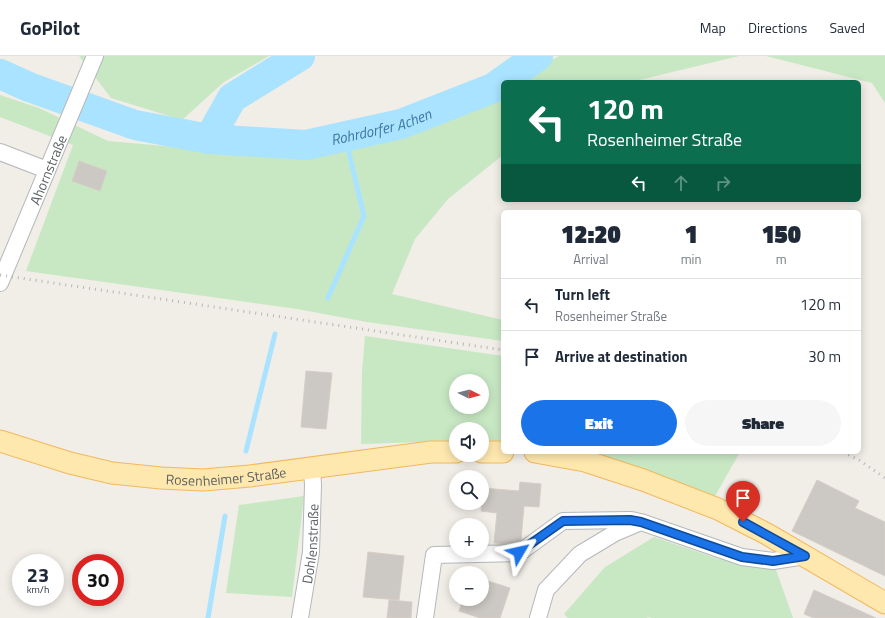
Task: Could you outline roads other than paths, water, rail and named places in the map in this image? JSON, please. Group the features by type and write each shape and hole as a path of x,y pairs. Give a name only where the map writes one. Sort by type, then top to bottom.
{"main road":[{"name":"Rosenheimer Straße","path":"0,441 70,463 112,473 161,478 203,480 250,476 431,452 449,452"},
{"path":"489,452 501,452"},
{"path":"546,454 585,461 650,483 718,509 767,534 885,603"}],"street":[{"name":"Ahornstraße","path":"0,283 95,56"},
{"path":"0,152 47,170"},
{"name":"Dohlenstraße","path":"300,618 311,552 314,485 312,468"},
{"path":"425,618 434,555 519,552 563,521 630,520 641,522 742,557 773,561 805,556"},
{"path":"538,618 546,590 580,554 615,533 641,522"}],"waterway":[{"name":"Rohrdorfer Achen","path":"209,139 232,98 300,56"},
{"name":"Rohrdorfer Achen","path":"504,80 538,56"},
{"name":"Rohrdorfer Achen","path":"0,74 29,87 135,125 209,139 306,145 401,124 493,88 501,82"},
{"path":"328,298 364,216 345,136"},
{"path":"246,451 275,334"},
{"path":"208,618 225,516"}],"railway":[{"path":"0,275 501,350"},
{"path":"847,454 859,460 885,478"}]}
